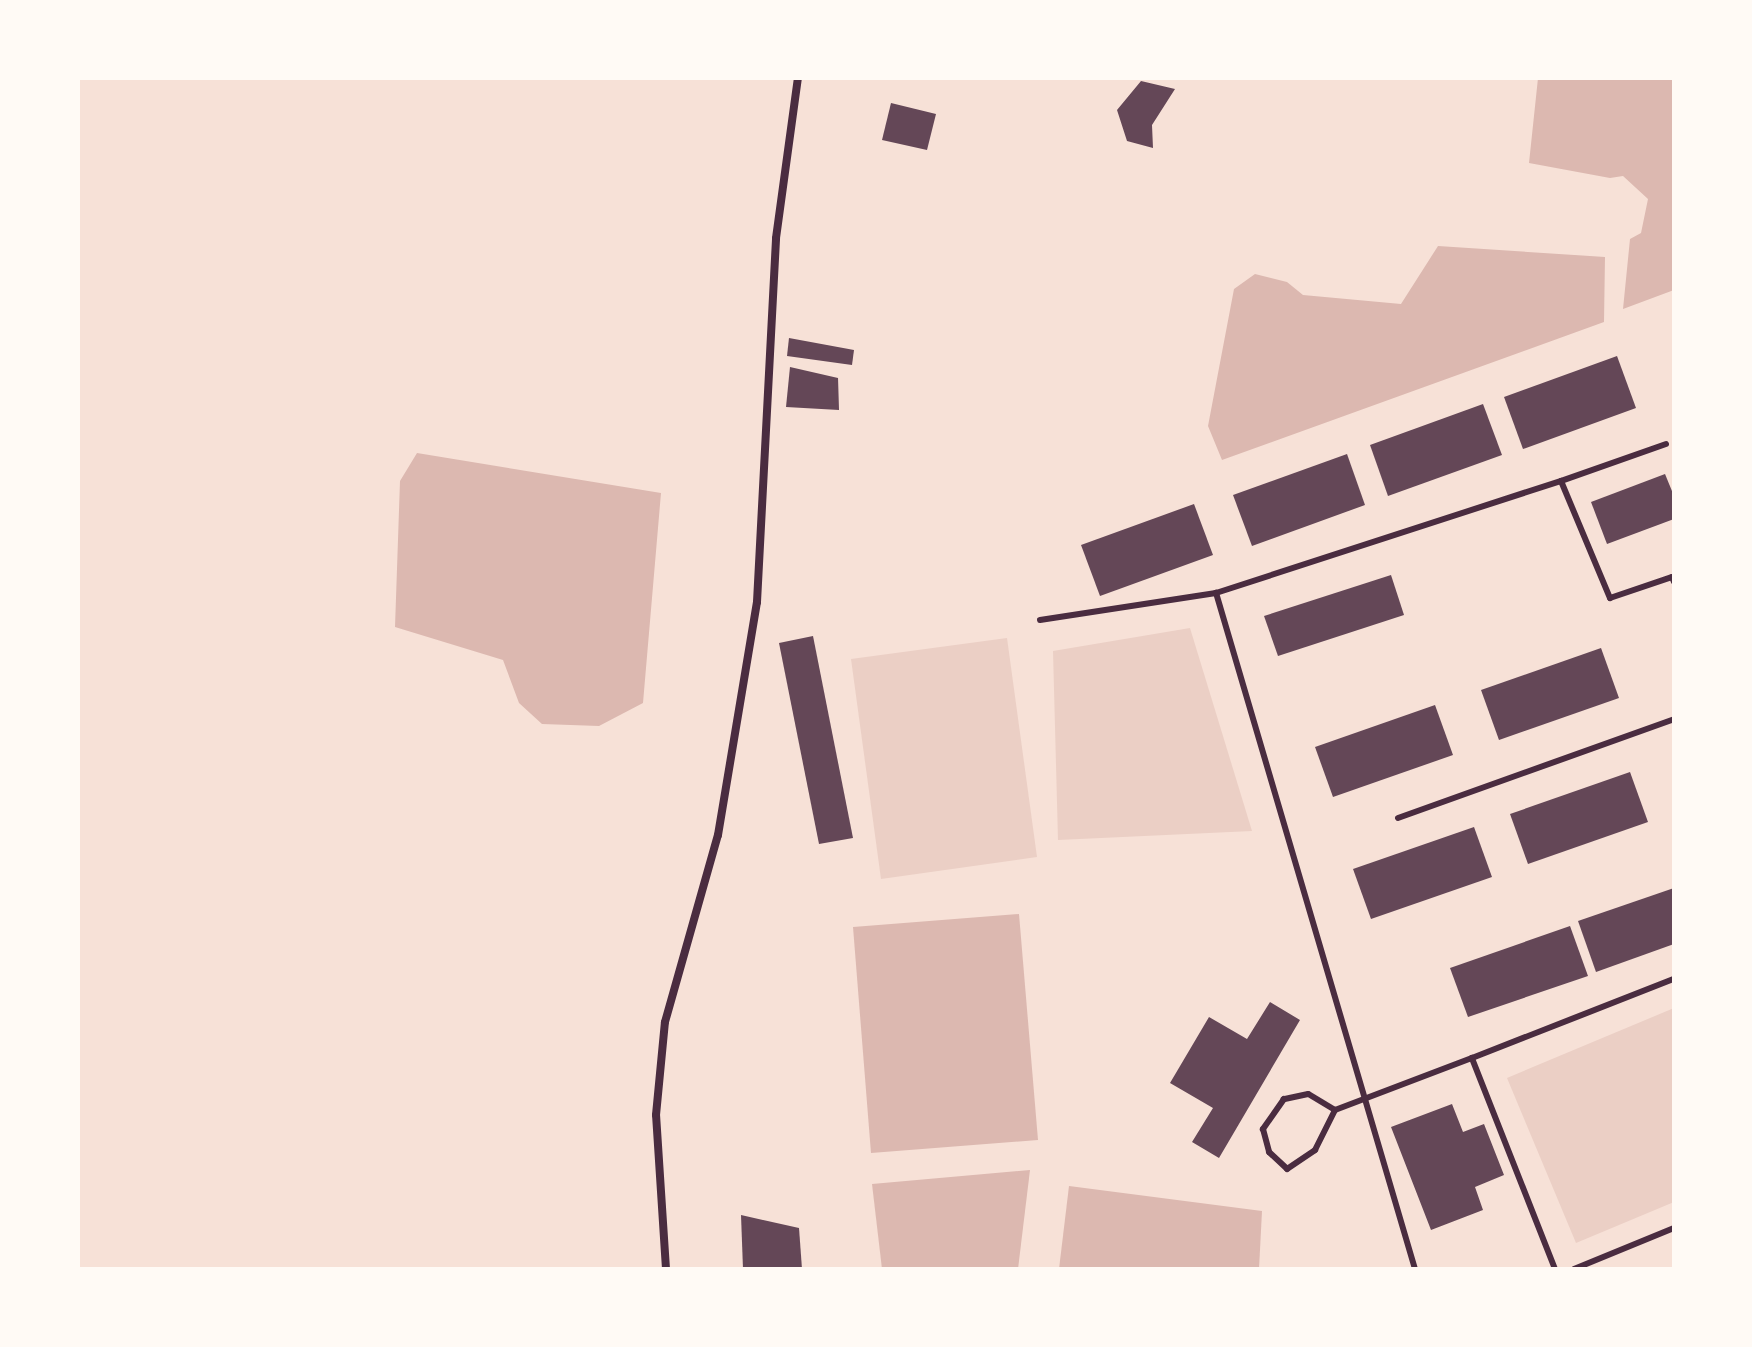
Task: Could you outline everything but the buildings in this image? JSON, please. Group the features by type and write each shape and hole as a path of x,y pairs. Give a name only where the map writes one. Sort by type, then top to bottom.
{"street":[{"path":"666,1269 656,1115 665,1022 718,835 757,602 776,238 798,78"}],"lane":[{"path":"1040,620 1216,593 1666,444"},
{"path":"1561,481 1610,598 1672,577 1674,582"},
{"path":"1216,593 1415,1269"},
{"path":"1398,818 1674,719"},
{"path":"1335,1110 1308,1094 1284,1099 1263,1129 1269,1152 1287,1169 1315,1150 1335,1110 1674,979"},
{"path":"1472,1058 1555,1269"},
{"path":"1574,1269 1674,1228"}],"shaded area":[{"path":"1538,78 1674,78 1674,290 1623,309 1630,239 1641,233 1648,199 1623,176 1610,178 1529,163"},
{"path":"1438,246 1605,257 1604,322 1222,460 1208,426 1234,289 1255,274 1287,282 1303,295 1401,304"},
{"path":"417,453 661,493 643,703 599,726 542,724 519,703 503,660 395,627 400,481"},
{"path":"1190,628 1252,831 1058,840 1053,651"},
{"path":"1007,638 1037,857 881,879 851,659"},
{"path":"1019,914 1038,1140 871,1153 853,927"},
{"path":"1674,1008 1674,1202 1576,1243 1507,1078"},
{"path":"1030,1170 1018,1269 882,1269 872,1184"},
{"path":"1069,1186 1262,1211 1259,1269 1059,1269"}]}
